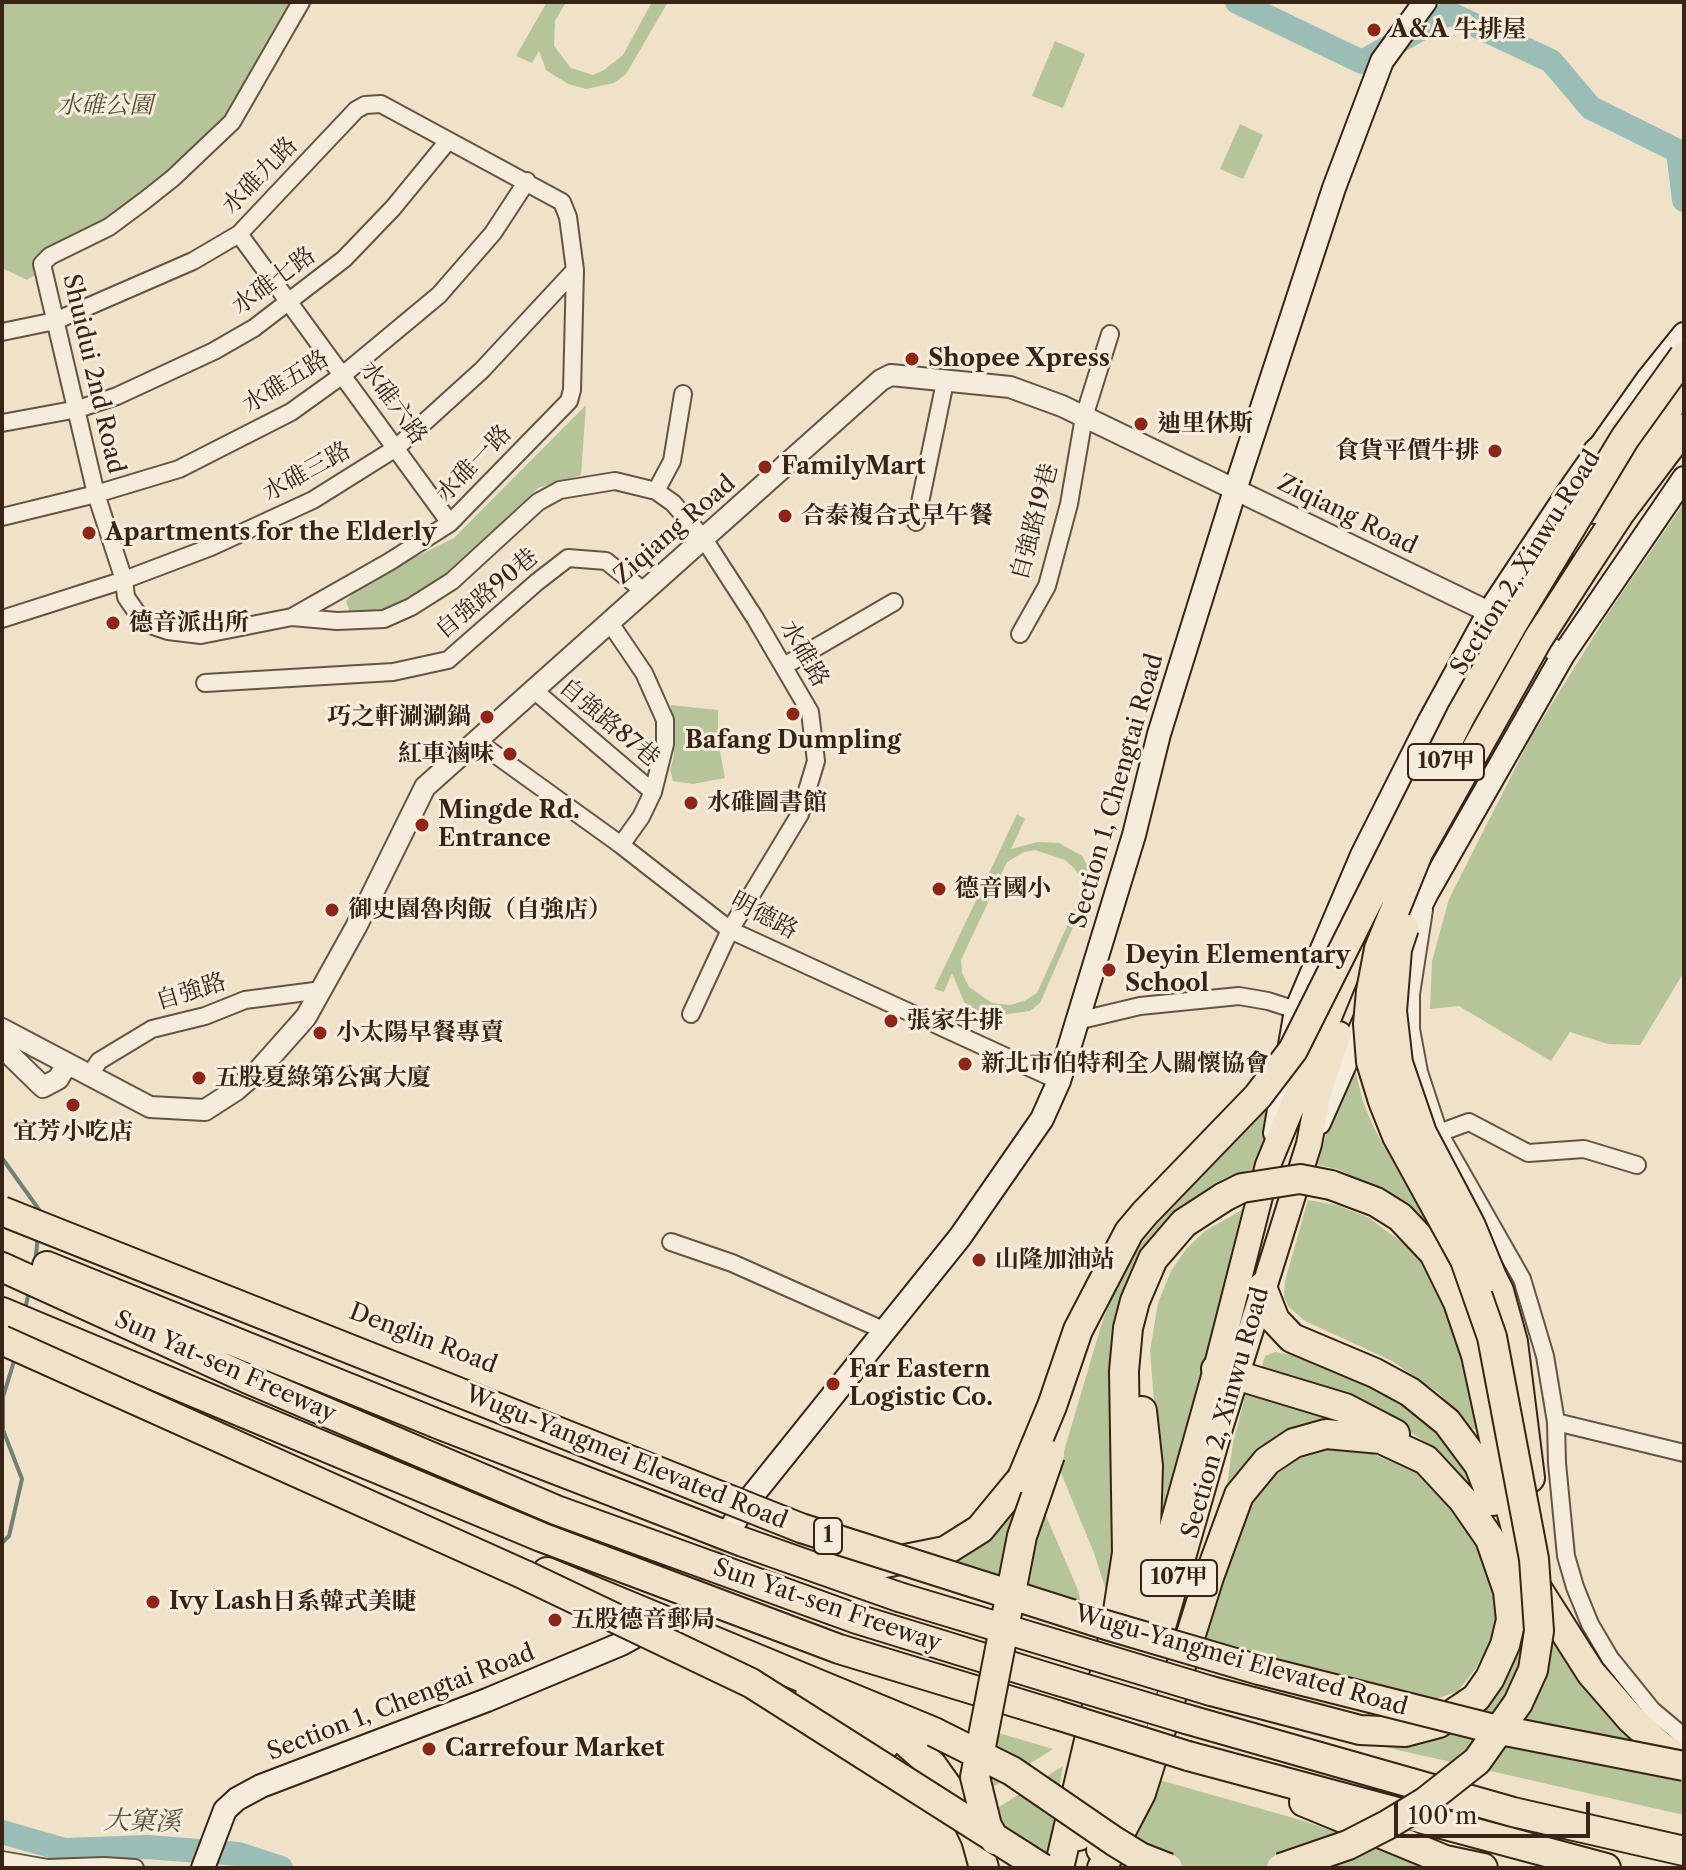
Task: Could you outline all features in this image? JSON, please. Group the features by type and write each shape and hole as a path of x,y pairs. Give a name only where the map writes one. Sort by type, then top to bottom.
{"highway":[{"path":"737,1534 788,1557 839,1566 875,1565 915,1558 945,1551 980,1529 1022,1478 1047,1420 1078,1330 1129,1232 1267,1085 1293,1050 1308,1004 1461,715 1625,438 1684,356"},
{"path":"1560,549 1684,379"},
{"path":"1281,1868 1348,1845 1425,1802 1477,1761 1518,1703 1533,1670 1539,1631 1536,1572 1492,1337 1465,1260 1397,1136 1371,1062 1368,1024 1379,949 1418,853 1538,639 1620,513 1684,428"},
{"path":"1587,563 1684,444"},
{"path":"1448,801 1418,877 1397,949 1392,1011 1398,1063 1422,1133 1471,1226 1499,1291 1513,1342 1532,1489 1554,1588 1566,1618 1631,1719"},
{"path":"1012,1868 987,1826 975,1777 1022,1536 1104,1301 1140,1233 1157,1210 1262,1102 1299,1054 1308,1004"},
{"path":"1059,1868 1115,1630 1127,1553 1124,1371 1128,1328 1145,1274 1153,1259 1184,1223 1224,1197 1242,1188 1300,1179 1331,1185 1376,1202 1400,1217 1434,1253 1458,1302 1476,1355 1503,1480 1528,1574"},
{"name":"Wugu-Yangmei Elevated Road","path":"2,1211 801,1528 1259,1670 1490,1728 1684,1764"},
{"path":"1143,1624 1148,1466 1136,1353 1140,1320 1171,1237"},
{"path":"26,1267 899,1597 1211,1691 1360,1730 1405,1732 1439,1723 1476,1698 1490,1678 1505,1645 1511,1620 1508,1591 1490,1539 1463,1500 1426,1460 1394,1433 1345,1408 1227,1373"},
{"name":"Sun Yat-sen Freeway","path":"26,1267 246,1378 556,1510 857,1619 1186,1719 1513,1812 1684,1851"},
{"path":"1262,1287 1275,1320 1292,1338 1375,1373 1410,1392 1447,1422 1479,1465 1528,1574 1591,1673 1631,1719 1684,1764"},
{"path":"14,1328 467,1537 934,1732 1012,1771 1114,1841 1140,1857 1168,1868"},
{"path":"14,1328 751,1683 1042,1868"},
{"name":"Sun Yat-sen Freeway","path":"14,1328 541,1537 839,1649 1188,1756 1606,1868"},
{"path":"1102,1868 1141,1793 1209,1577 1239,1495 1267,1461 1294,1443 1326,1434 1381,1439 1426,1460"},
{"path":"707,1639 790,1683 892,1750 922,1778 944,1813 965,1868"},
{"path":"707,1639 862,1714 900,1737 932,1765 959,1803 976,1839 984,1868"},
{"path":"1188,1756 1445,1860 1483,1868"},
{"path":"1513,1812 1684,1840"}],"main road":[{"name":"Section 1, Chengtai Road","path":"737,1534 748,1501 960,1237 1042,1119 1059,1081 1134,835 1159,734 1235,490 1353,137 1382,61 1416,5"},
{"name":"Section 2, Xinwu Road","path":"1094,1868 1217,1445 1227,1373 1268,1165 1308,1004 1362,855 1489,612 1596,451 1684,334"},
{"path":"1596,451 1684,379"},
{"name":"Section 2, Xinwu Road","path":"1309,1144 1323,1077 1384,924 1526,633 1603,499 1684,391"},
{"name":"Section 2, Xinwu Road","path":"1268,1165 1370,917 1462,728 1526,633 1684,416"},
{"name":"Section 2, Xinwu Road","path":"1069,1868 1143,1624 1227,1373 1262,1287 1309,1144 1355,1037 1427,893 1563,655 1684,478"},
{"path":"1209,1577 1217,1518 1217,1445"},
{"name":"Section 1, Chengtai Road","path":"203,1868 220,1819 237,1799 261,1786 487,1700 621,1644 652,1627"}],"street":[{"name":"Shuidui 2nd Road","path":"124,580 96,494 42,264 50,256 109,227 144,201 232,122 301,2"},
{"name":"水碓九路","path":"2,332 55,321 193,261 239,234 356,110 365,105 381,104 448,141"},
{"path":"448,141 527,181"},
{"name":"水碓七路","path":"2,423 78,409 117,396 214,351 254,328 344,259 393,208 448,141"},
{"name":"水碓一路","path":"292,617 450,523 569,401 572,390 575,270 568,217 562,202 527,181"},
{"name":"水碓五路","path":"2,517 96,494 179,469 291,412 344,374 439,295 493,233 527,181"},
{"name":"水碓六路","path":"239,234 450,523"},
{"name":"水碓三路","path":"2,619 124,580 211,547 313,500 396,448 482,370 575,270"},
{"name":"自強路19巷","path":"1020,634 1047,586 1069,504 1084,417 1110,334"},
{"name":"Ziqiang Road","path":"67,1064 150,1107 205,1110 236,1090 259,1070 306,1017 425,787 881,380 891,375 1010,387 1062,406 1489,612 1563,655"},
{"path":"916,522 945,382"},
{"path":"656,491 672,461 683,394"},
{"name":"水碓一路","path":"124,580 126,597 139,616 150,625 168,631 201,635 292,617 337,621 384,619 411,607 452,581 538,502 560,490 615,481 656,491 673,503 704,539"},
{"name":"水碓路","path":"691,1014 730,930 800,814 816,761 810,712 704,539"},
{"name":"自強路90巷","path":"205,683 393,672 448,660 568,558 606,561 645,592"},
{"path":"784,666 894,602"},
{"path":"610,623 644,673 665,720 665,744 653,792 641,817 621,845"},
{"name":"自強路87巷","path":"535,691 653,792"},
{"name":"明德路","path":"478,742 621,845 730,930 1059,1081"},
{"path":"1427,893 1411,994 1411,1029 1419,1072 1439,1133 1522,1279 1545,1356 1556,1422 1566,1556 1585,1612 1610,1658 1652,1710 1684,1737"},
{"name":"自強路","path":"89,1076 99,1061 152,1029 205,1016 245,1000 322,990"},
{"path":"1077,1021 1140,1006 1239,996 1308,1004"},
{"path":"2,1029 67,1064 58,1079 43,1087 2,1047"},
{"path":"1321,1116 1355,1071 1369,1058 1389,1058 1407,1063 1419,1072"},
{"path":"1439,1133 1469,1122 1528,1153 1584,1149 1637,1165"},
{"name":"Denglin Road","path":"76,1235 298,1322 371,1343 748,1501"},
{"path":"671,1242 732,1263 883,1330"},
{"path":"1556,1422 1684,1453"},
{"path":"2,1860 47,1868 135,1868"}],"green space":[{"name":"水碓公園","path":"2,2 313,2 246,112 153,207 27,280 2,268"},
{"path":"547,2 566,2 555,21 554,46 571,68 593,75 623,55 652,2 668,2 626,74 614,83 586,89 568,84 546,70 539,51 532,63 516,56"},
{"path":"1055,41 1085,54 1063,108 1032,96"},
{"path":"1240,124 1263,135 1243,179 1220,169"},
{"path":"586,405 581,475 538,488 453,571 410,600 378,614 352,619 346,601 363,583 454,538"},
{"path":"1684,503 1684,972 1640,1045 1608,1044 1570,1032 1551,1061 1459,1006 1430,1009 1432,961 1449,899 1530,739 1609,612"},
{"path":"671,705 718,710 718,741 725,778 693,784 673,781 670,770 674,756"},
{"path":"1017,814 1025,819 1011,849 1038,842 1059,843 1082,856 1090,870 1092,884 1040,1003 1030,1011 992,1016 964,1002 952,973 944,992 934,989","holes":["1035,850 1065,860 1081,878 1081,895 1037,993 1010,1005 992,1003 969,987 962,973 961,960 1007,862 1024,852"]},
{"path":"1352,1057 1363,1102 1374,1128 1431,1231 1406,1205 1386,1192 1337,1169 1318,1165"},
{"path":"1273,1094 1259,1167 1223,1179 1189,1205 1142,1265 1111,1606 1094,1553 1059,1468 1101,1326 1112,1295 1133,1254 1174,1203"},
{"path":"1308,1200 1337,1205 1369,1218 1407,1246 1432,1273 1453,1318 1481,1429 1469,1429 1440,1394 1392,1361 1305,1321 1289,1307 1284,1297 1285,1281"},
{"path":"1242,1210 1158,1549 1157,1439 1150,1351 1158,1303 1171,1271 1187,1248 1205,1231"},
{"path":"1275,1352 1307,1358 1344,1372 1395,1399 1435,1426 1476,1484 1503,1538 1455,1472 1432,1447 1393,1420 1260,1372 1265,1356"},
{"path":"1247,1389 1356,1423 1319,1424 1221,1529 1233,1443"},
{"path":"1330,1450 1373,1454 1417,1473 1455,1509 1480,1546 1494,1584 1498,1612 1490,1643 1458,1691 1431,1701 1203,1642 1252,1499 1273,1477 1298,1459"},
{"path":"1030,1479 1078,1590 1082,1608 940,1565"},
{"path":"1518,1573 1684,1775 1684,1815 1354,1740 1427,1740 1451,1734 1487,1706 1503,1683 1518,1648"},
{"path":"995,1732 1053,1749 990,1789 989,1771"},
{"path":"1063,1766 1047,1861 1001,1829 996,1809"},
{"path":"1135,1773 1304,1821 1435,1868 1115,1868"}],"waterway":[{"path":"1237,2 1362,62 1449,13 1551,61 1591,108 1678,151 1684,200"},
{"path":"2,1158 40,1211 40,1216"},
{"path":"35,1263 38,1236"},
{"path":"25,1310 29,1291"},
{"path":"2,1543 9,1536 22,1479 3,1430 3,1397 15,1358"},
{"name":"大窠溪","path":"2,1832 65,1850 147,1847 238,1854 281,1868"}],"tunnel":[{"path":"652,1627 732,1526"}],"place":[{"name":"A&A 牛排屋","path":"1374,30"},
{"name":"Shopee Xpress","path":"912,359"},
{"name":"迪里休斯","path":"1141,424"},
{"name":"食貨平價牛排","path":"1495,451"},
{"name":"FamilyMart","path":"765,467"},
{"name":"合泰複合式早午餐","path":"785,516"},
{"name":"Apartments for the Elderly","path":"89,533"},
{"name":"德音派出所","path":"113,623"},
{"name":"Bafang Dumpling","path":"793,714"},
{"name":"巧之軒涮涮鍋","path":"487,717"},
{"name":"紅車滷味","path":"510,754"},
{"name":"水碓圖書館","path":"691,803"},
{"name":"Mingde Rd. Entrance","path":"422,825"},
{"name":"德音國小","path":"939,889"},
{"name":"御史園魯肉飯（自強店）","path":"332,910"},
{"name":"Deyin Elementary School","path":"1109,970"},
{"name":"張家牛排","path":"891,1021"},
{"name":"小太陽早餐專賣","path":"320,1033"},
{"name":"新北市伯特利全人關懷協會","path":"965,1064"},
{"name":"五股夏綠第公寓大廈","path":"199,1078"},
{"name":"宜芳小吃店","path":"73,1105"},
{"name":"山隆加油站","path":"979,1260"},
{"name":"Far Eastern Logistic Co.","path":"833,1384"},
{"name":"Ivy Lash日系韓式美睫","path":"153,1602"},
{"name":"五股德音郵局","path":"555,1620"},
{"name":"Carrefour Market","path":"429,1749"}]}
